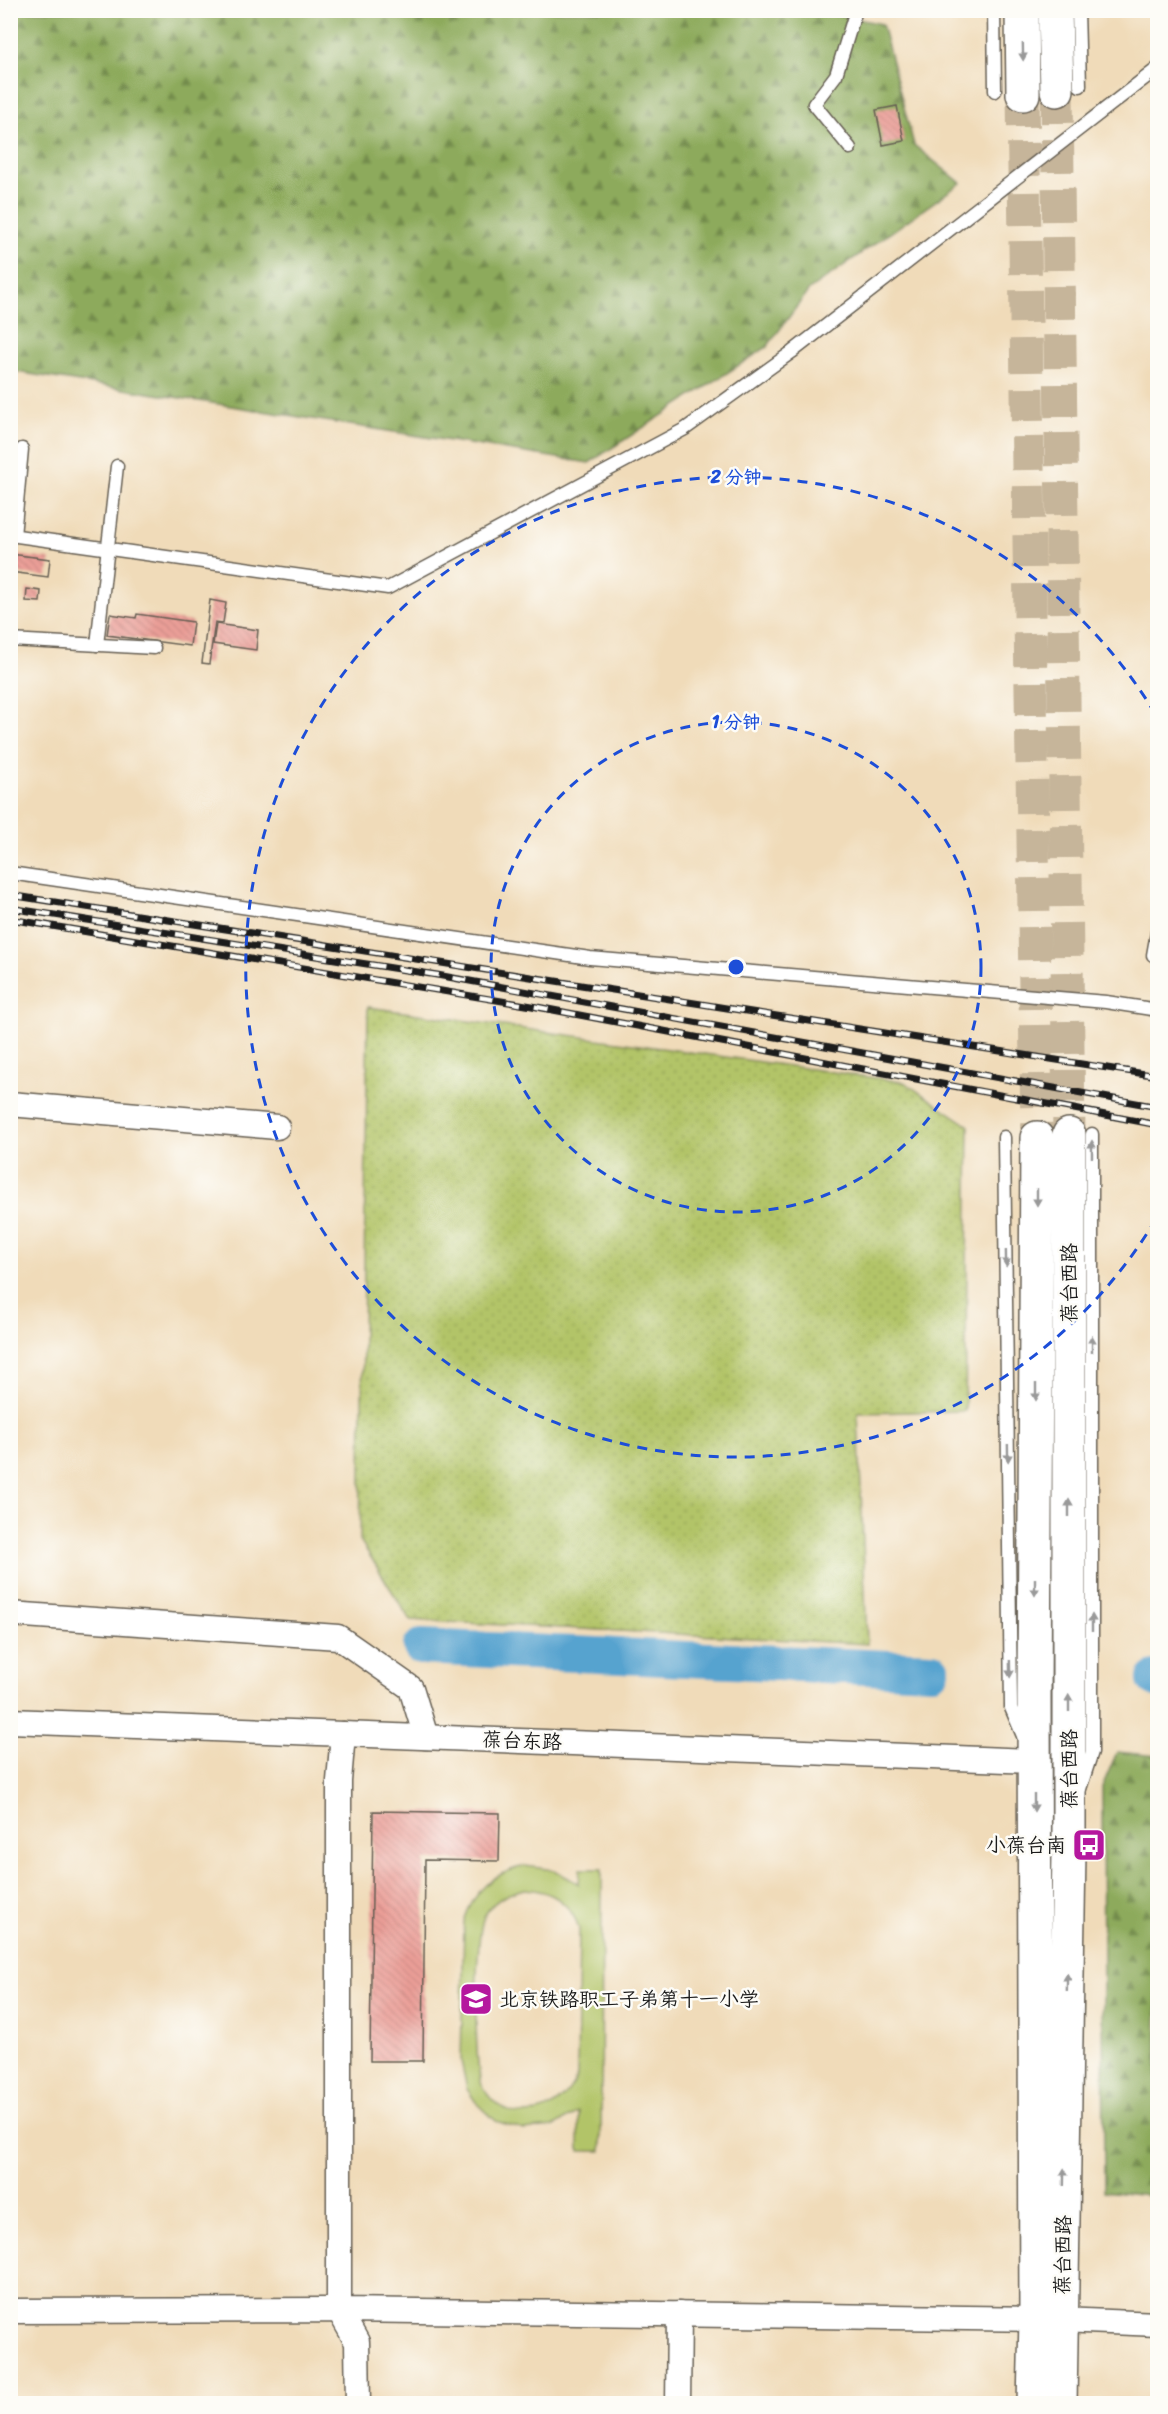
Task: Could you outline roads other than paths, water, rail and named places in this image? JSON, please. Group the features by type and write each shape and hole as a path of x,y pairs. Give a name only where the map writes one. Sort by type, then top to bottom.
{"street":[{"path":"1009,92 1022,10"},
{"path":"1055,10 1068,88"},
{"path":"10,1104 277,1127"},
{"name":"葆台西路","path":"1034,2403 1049,2319 1069,1825 1081,1134"},
{"name":"葆台西路","path":"1037,1138 1034,1761 1049,2319 1060,2403"},
{"path":"10,1614 338,1637 411,1688 426,1737"},
{"name":"葆台东路","path":"10,1721 1034,1761"},
{"path":"344,1734 339,1781 339,2310 357,2342 358,2403"},
{"path":"10,2311 339,2310 1049,2319 1158,2324"},
{"path":"678,2403 679,2314"}],"lane":[{"path":"849,148 814,104 836,75 856,10"},
{"path":"994,10 1009,92"},
{"path":"1068,88 1078,10"},
{"path":"22,449 12,536 388,588 685,429 801,345 1158,68"},
{"path":"97,645 117,466"},
{"path":"10,640 154,648"},
{"path":"10,873 590,958 1082,1000 1158,1010"},
{"path":"1153,955 1158,927"},
{"path":"1004,1137 1011,1708 1034,1761"}],"waterway":[{"path":"421,1647 932,1670"}],"tunnel":[{"path":"1057,90 1069,1135"},
{"path":"1023,94 1037,1138"}],"railway":[{"path":"10,895 1158,1076"},
{"path":"10,908 437,975 1158,1107"},
{"path":"10,919 532,1006 1158,1125"}],"place":[{"name":"小葆台南","path":"1089,1845"},
{"name":"北京铁路职工子弟第十一小学","path":"476,1999"}]}
